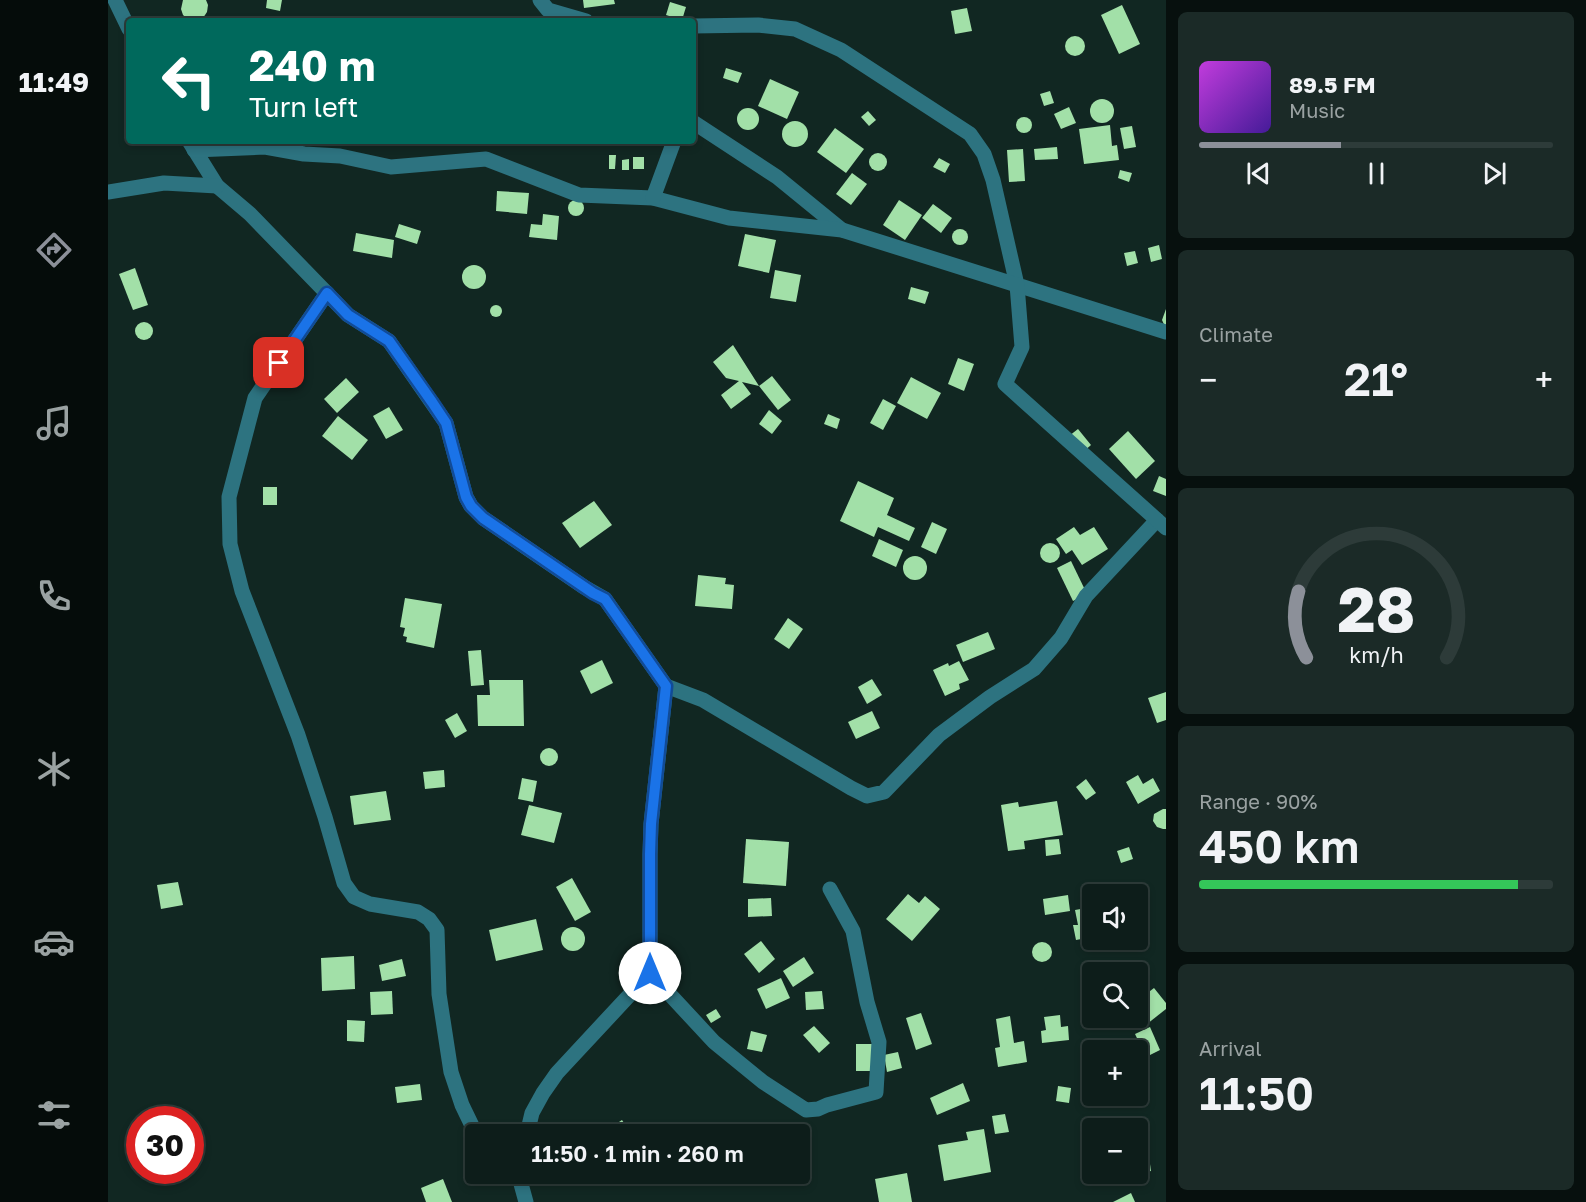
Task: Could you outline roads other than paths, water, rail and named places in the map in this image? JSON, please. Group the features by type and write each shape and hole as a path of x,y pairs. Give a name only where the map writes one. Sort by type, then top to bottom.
{"street":[{"path":"115,0 126,23"},
{"path":"540,0 548,10 576,18"},
{"path":"192,146 217,186 250,214 348,315 389,341 446,423 466,497 483,518 605,599 666,686 703,700 867,796 884,792 939,735 990,697 1034,669 1061,638 1086,596 1162,524 1005,384 1022,347 1017,285 993,180 984,154 970,134 841,50 795,29 758,25 696,26"},
{"path":"696,124 777,177 842,230"},
{"path":"653,198 673,144"},
{"path":"192,146 265,147 304,154 340,156 391,167 486,159 579,195 653,198 729,218 842,230 1166,332"},
{"path":"108,192 164,183 217,186"},
{"path":"327,293 255,398 229,498 230,544 242,591 301,745 344,883 354,897 370,904 418,912 429,919 437,930 439,994 451,1072 471,1124"},
{"path":"666,686 651,824 650,973 714,1042 763,1082 807,1110 818,1109 827,1104 876,1092 879,1042 867,1002 853,931 830,889"},
{"path":"529,1124 532,1113 557,1073 650,973"},
{"path":"521,1184 526,1202"}]}
